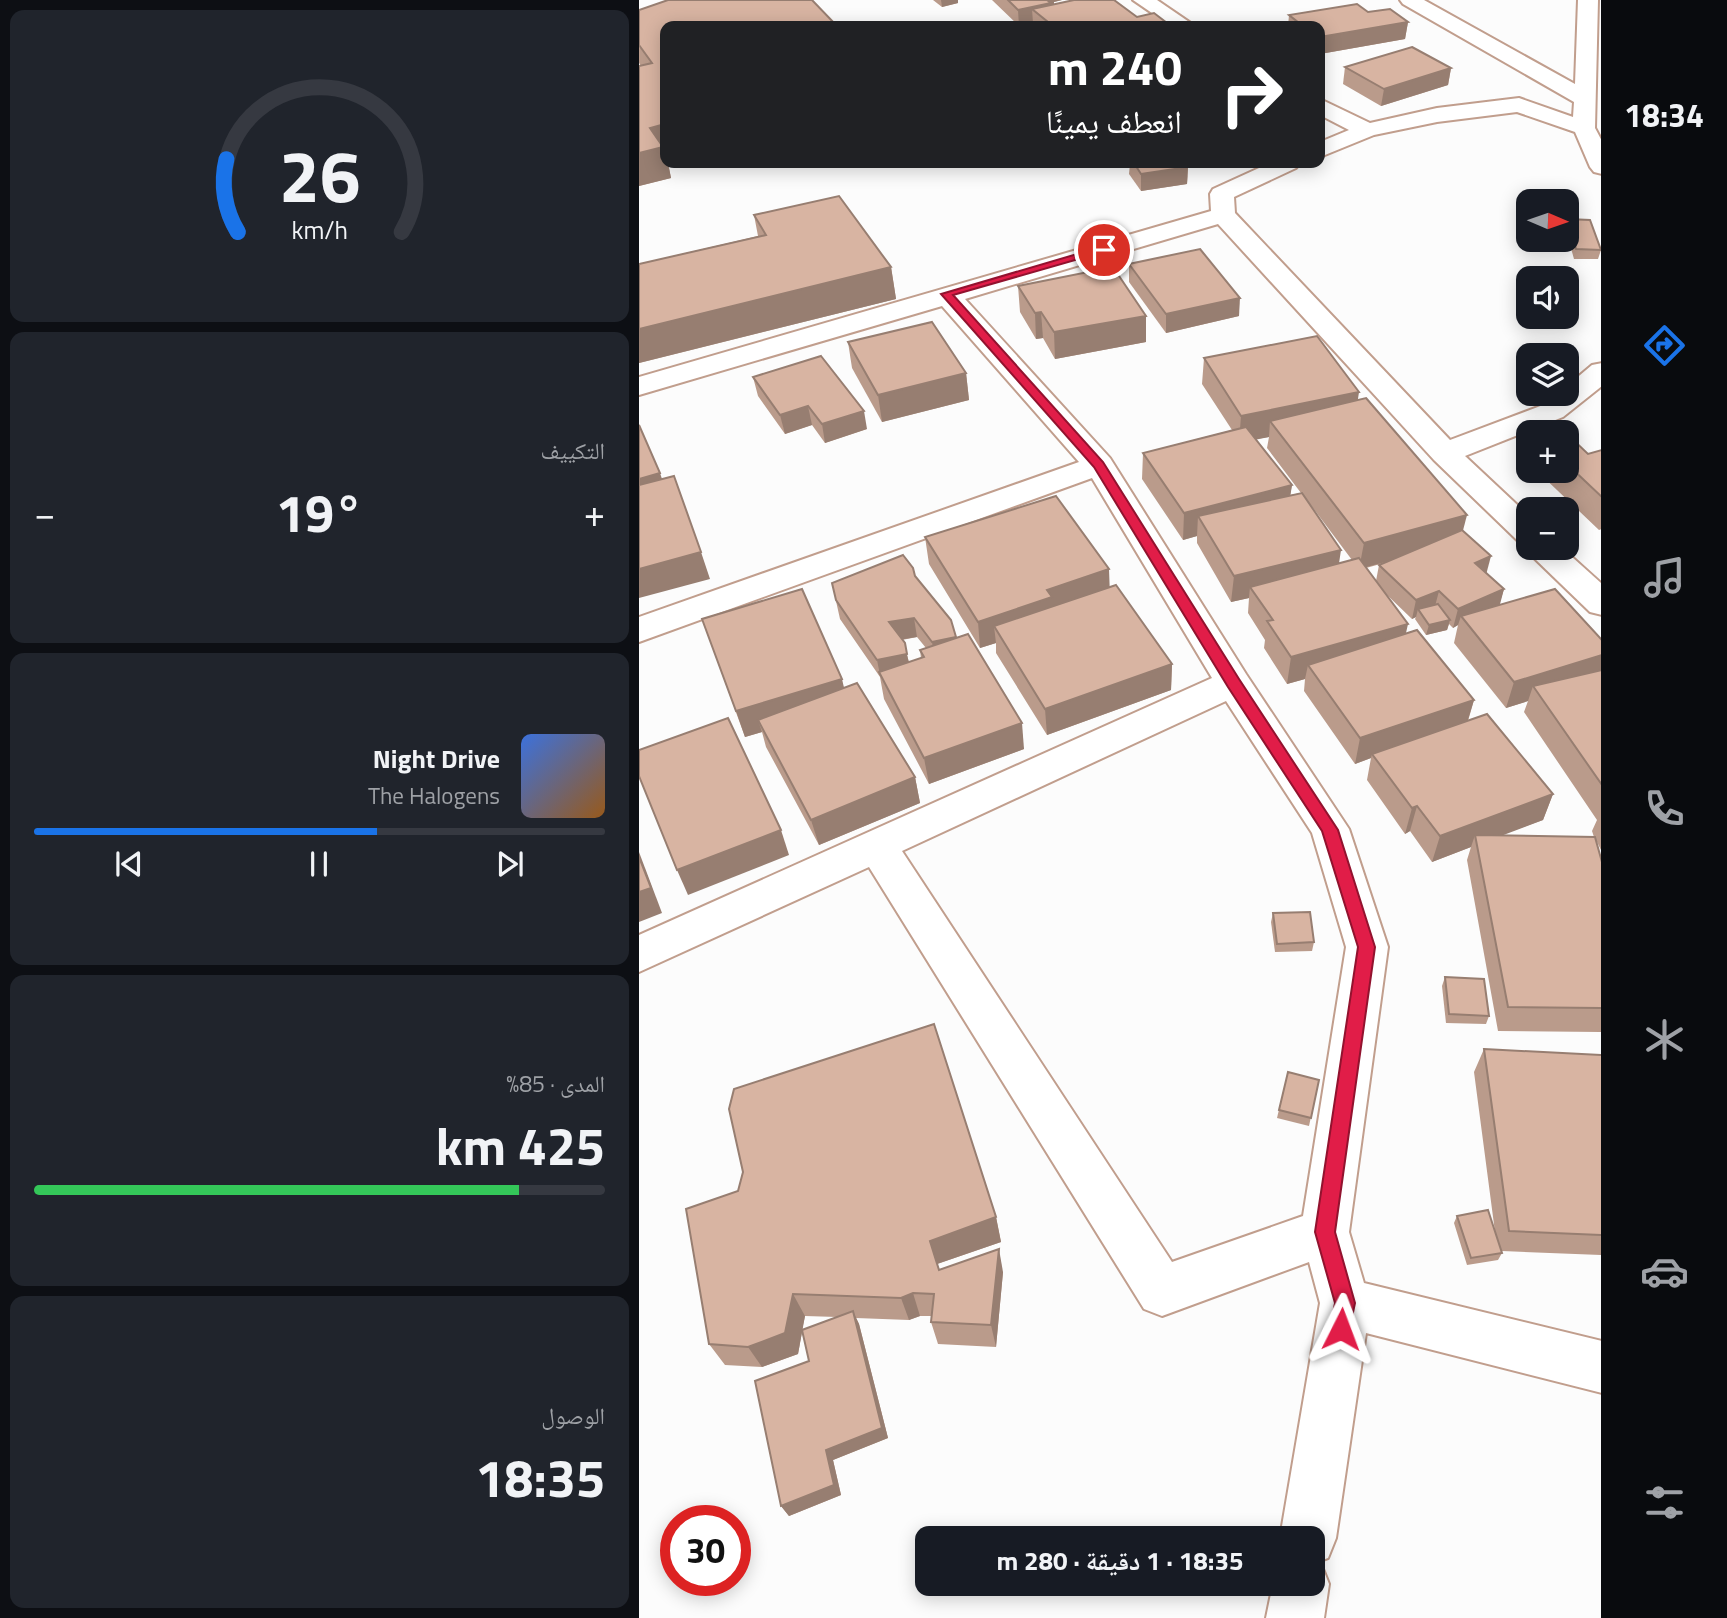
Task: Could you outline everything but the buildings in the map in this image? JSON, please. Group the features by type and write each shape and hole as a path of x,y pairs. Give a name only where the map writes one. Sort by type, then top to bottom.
{"street":[{"path":"1410,0 1585,99"},
{"path":"1587,0 1594,34 1584,128 1601,167"},
{"path":"1154,1 1179,21"},
{"path":"1325,148 1367,130 1437,115 1519,105 1584,128"},
{"path":"1325,109 1367,130"},
{"path":"1277,168 1222,194 1223,215 1445,453 1516,521"},
{"path":"639,386 1223,215"},
{"path":"946,294 1099,465 1233,683 1330,830 1367,947 1325,1232 1345,1303 1310,1526"},
{"path":"1445,453 1553,411 1601,371"},
{"path":"639,630 1099,465"},
{"path":"1555,560 1601,604"},
{"path":"639,954 1233,683"},
{"path":"877,846 1162,1291 1325,1232"},
{"path":"1345,1303 1601,1367"},
{"path":"1295,1618 1299,1596"}],"route":[{"path":"1104,250 946,294 1099,465 1233,683 1330,830 1367,947 1325,1232 1345,1303 1341,1329"}]}
